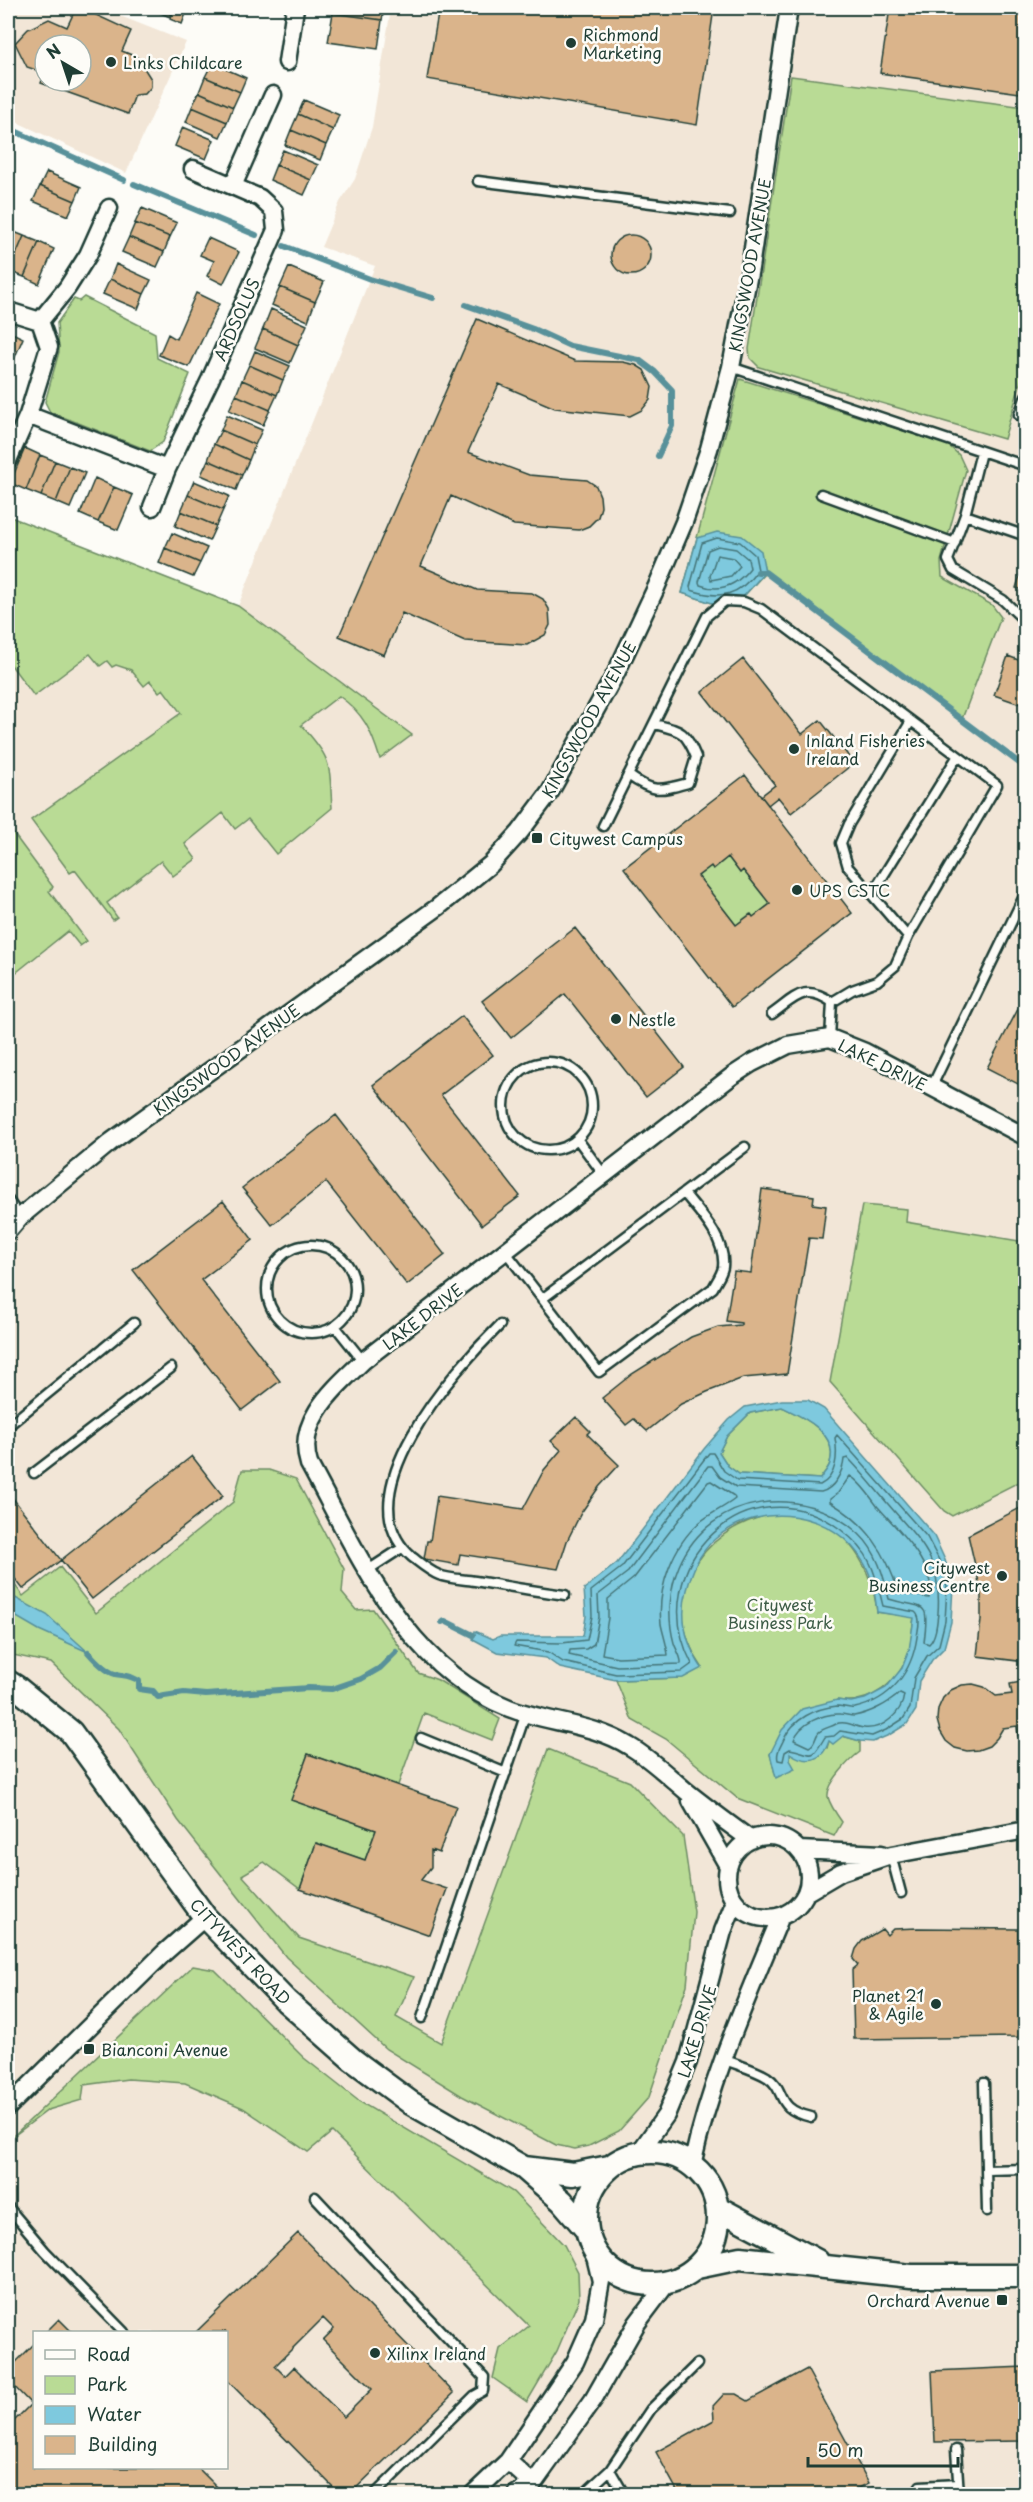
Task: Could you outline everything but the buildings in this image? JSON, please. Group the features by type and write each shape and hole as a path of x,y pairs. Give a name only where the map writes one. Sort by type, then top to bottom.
{"main road":[{"name":"CITYWEST ROAD","path":"8,1682 16,1686 71,1732 205,1917 286,2001 353,2060 411,2103 524,2168 562,2201 590,2239"},
{"path":"639,2153 667,2153 692,2165 708,2184 717,2208 717,2229 710,2250 697,2267 683,2277 668,2282 646,2284 624,2278 606,2266 590,2239 586,2206 594,2185 609,2168 623,2158 639,2153"},
{"name":"CITYWEST ROAD","path":"524,2168 573,2174 609,2168"},
{"path":"717,2208 826,2266"},
{"path":"697,2267 740,2258 911,2276 1026,2276"}],"street":[{"path":"287,62 295,8"},
{"name":"KINGSWOOD AVENUE","path":"8,1231 20,1217 112,1141 438,907 491,864 520,832 550,792 616,673 657,588 684,522 705,459 731,367 752,256 789,8"},
{"path":"233,186 273,95"},
{"name":"ARDSOLUS","path":"152,507 167,469 210,380 276,230 274,211 260,198 192,169"},
{"path":"40,321 67,288 88,255 109,208"},
{"path":"8,311 40,321"},
{"path":"8,460 28,415 48,347 40,321"},
{"path":"28,415 167,469"},
{"name":"LAKE DRIVE","path":"751,1840 629,1745 592,1730 509,1708 474,1690 433,1659 404,1626 368,1570 309,1464 305,1441 311,1422 328,1395 363,1362 752,1063 788,1045 830,1038 865,1052 1026,1137"},
{"name":"LAKE DRIVE","path":"685,1790 728,1866"},
{"path":"807,1892 809,1870 799,1850 789,1842 777,1837 764,1836 751,1840 733,1855 728,1866 729,1891 735,1902 744,1911 756,1917 769,1919 792,1911 807,1892 840,1872 891,1855 1026,1830"},
{"path":"799,1850 891,1855"},
{"name":"LAKE DRIVE","path":"639,2153 666,2115 688,2062 723,1931 735,1902"},
{"name":"LAKE DRIVE","path":"692,2165 700,2127 723,2059 782,1916"},
{"path":"8,2107 164,1953 205,1917"},
{"path":"473,2494 508,2461 575,2362 594,2319 601,2281 590,2239"},
{"path":"516,2494 536,2488 593,2400 637,2324 668,2282"},
{"path":"508,2461 536,2488"}],"lane":[{"path":"478,181 730,213"},
{"path":"731,367 1026,466"},
{"path":"1026,396 1019,415 1026,418"},
{"path":"981,452 965,515 948,560 953,570 1003,600 1026,622"},
{"path":"821,494 955,543"},
{"path":"965,515 1026,536"},
{"path":"603,826 707,616 725,601 744,602 761,609 997,785 908,937 895,966 877,981 852,990 832,1002"},
{"path":"908,937 848,867 841,843 849,824 911,722"},
{"path":"628,775 645,787 664,790 688,783 696,757 688,737 675,729 654,724"},
{"path":"872,894 957,757"},
{"path":"931,1088 1026,892"},
{"path":"772,1014 802,992 813,991 832,1002"},
{"path":"830,1038 832,1002"},
{"path":"555,1062 566,1065 584,1079 589,1089 593,1110 590,1121 578,1140 556,1150 544,1150 522,1142 507,1123 504,1099 514,1077 534,1064 555,1062"},
{"path":"578,1140 604,1175"},
{"path":"542,1299 745,1147"},
{"path":"505,1251 599,1372 713,1288 723,1269 723,1253 715,1234 684,1193"},
{"path":"8,1200 20,1217"},
{"path":"301,1246 323,1247 333,1251 349,1267 353,1277 354,1300 350,1310 335,1326 324,1332 300,1333 280,1321 272,1312 268,1301 268,1277 277,1261 291,1250 301,1246"},
{"path":"8,1426 134,1323"},
{"path":"500,1325 470,1354 442,1389 406,1449 392,1483 389,1509 394,1532 402,1548 420,1564 439,1575 565,1595"},
{"path":"335,1326 363,1362"},
{"path":"34,1473 171,1368"},
{"path":"368,1570 402,1548"},
{"path":"422,2018 526,1712"},
{"path":"421,1738 506,1773"},
{"path":"891,1855 901,1893"},
{"path":"723,2059 767,2077 774,2083 792,2111 811,2117"},
{"path":"984,2083 987,2211"},
{"path":"987,2170 1026,2169"},
{"path":"315,2197 484,2377 483,2391 474,2396 375,2494"},
{"path":"8,2206 45,2251 123,2331"},
{"path":"584,2494 610,2470 651,2409 697,2364"},
{"path":"956,2450 958,2494"},
{"path":"610,2470 624,2494"},
{"path":"920,2486 958,2484"}],"shaded area":[{"path":"8,8 100,8 186,42 126,173 8,118"},
{"path":"391,8 1025,8 1025,2494 8,2494 8,516 238,606 375,266 321,247 340,202 355,179 372,127"}],"green space":[{"path":"791,76 1025,107 1025,368 1004,439 759,367 750,358 749,349"},
{"path":"84,297 155,333 157,358 190,374 163,442 150,451 50,412 45,402 59,352 57,323 74,299 79,301"},
{"path":"740,379 948,445 959,455 966,470 941,561 942,577 992,605 1001,617 962,719 765,573 743,597 712,603 682,593"},
{"path":"8,516 238,606 412,735 380,759 366,723 355,709 339,696 301,725 319,746 327,763 332,808 276,854 248,819 235,829 223,813 185,844 196,859 173,876 161,861 107,903 117,917 113,920 75,870 70,873 31,820 181,713 163,689 159,692 150,681 144,686 131,670 116,665 112,667 107,661 100,666 90,654 34,696 8,661"},
{"path":"13,833 53,887 49,891 87,941 80,946 68,931 8,979 8,837"},
{"path":"728,857 740,872 743,870 770,904 753,917 750,914 736,925 698,876 711,866 714,869"},
{"path":"862,1205 907,1209 906,1222 1025,1242 1025,1479 952,1516 944,1511 830,1382"},
{"path":"782,1407 809,1421 829,1443 830,1463 820,1479 739,1474 728,1466 719,1452 727,1436 750,1413"},
{"path":"242,1470 269,1470 296,1479 344,1569 342,1593 356,1610 373,1609 418,1673 438,1680 500,1719 492,1740 424,1713 398,1785 308,1754 292,1800 376,1830 365,1860 316,1843 300,1889 264,1862 242,1875 299,1938 414,1977 396,2017 441,2043 548,1749 630,1782 683,1836 694,1912 687,1985 649,2097 619,2131 589,2146 575,2149 556,2145 462,2096 386,2049 286,1957 178,1820 119,1729 51,1663 8,1654 8,1576 23,1596 60,1567 96,1613 233,1502"},
{"name":"Citywest Business Park","path":"773,1514 801,1516 818,1521 832,1529 855,1551 863,1565 870,1580 877,1612 914,1617 909,1651 899,1673 891,1682 872,1695 861,1699 837,1700 770,1754 776,1777 790,1760 790,1753 827,1748 829,1741 842,1736 860,1741 860,1752 840,1772 828,1792 830,1803 842,1822 834,1836 737,1798 666,1739 632,1720 616,1680 682,1678 702,1667 689,1642 683,1617 684,1593 692,1571 705,1551 724,1535 747,1522"},
{"path":"193,1966 215,1970 304,2058 360,2102 513,2192 564,2245 578,2272 579,2299 557,2351 527,2402 493,2378 500,2349 529,2326 332,2132 308,2152 243,2108 185,2083 128,2079 84,2085 82,2100 48,2110 11,2138"}],"water":[{"path":"717,532 742,536 761,551 765,572 743,597 712,603 682,593 697,538"},
{"path":"782,1400 808,1400 824,1409 933,1534 945,1560 953,1586 951,1622 944,1648 932,1660 919,1681 916,1710 907,1724 873,1742 843,1736 833,1744 829,1741 823,1753 814,1759 802,1759 790,1753 790,1760 795,1769 776,1778 770,1754 782,1730 802,1709 837,1700 851,1702 865,1699 886,1688 902,1668 909,1650 914,1618 877,1612 872,1581 864,1563 851,1545 834,1531 816,1522 795,1516 774,1515 753,1519 733,1527 709,1544 694,1569 687,1590 684,1611 688,1640 702,1668 683,1678 616,1680 560,1668 546,1658 497,1652 473,1639 475,1631 493,1639 500,1636 583,1636 586,1616 584,1589 617,1563 704,1449 729,1420 745,1407","holes":["782,1407 809,1421 829,1443 830,1463 820,1479 739,1474 728,1466 719,1452 727,1436 750,1413"]},
{"path":"8,1594 47,1615 88,1652 39,1630 8,1612"}],"waterway":[{"path":"8,128 124,180"},
{"path":"134,184 256,235"},
{"path":"284,246 370,279 433,298"},
{"path":"466,305 533,329 570,346 639,360 655,372 672,390 672,426 658,456"},
{"path":"758,572 765,572 1026,768"},
{"path":"442,1622 445,1621 473,1635"},
{"path":"88,1652 108,1670 136,1679 139,1681 139,1689 153,1691 158,1697 184,1693 206,1695 309,1688 332,1689 361,1679 380,1668 396,1652"}],"place":[{"name":"Richmond Marketing","path":"571,43"},
{"name":"Links Childcare","path":"111,62"},
{"name":"Inland Fisheries Ireland","path":"794,749"},
{"name":"Citywest Campus","path":"537,838"},
{"name":"UPS CSTC","path":"797,890"},
{"name":"Nestle","path":"616,1019"},
{"name":"Citywest Business Centre","path":"1002,1576"},
{"name":"Planet 21 & Agile","path":"936,2004"},
{"name":"Bianconi Avenue","path":"89,2049"},
{"name":"Orchard Avenue","path":"1002,2300"},
{"name":"Xilinx Ireland","path":"375,2353"}]}
